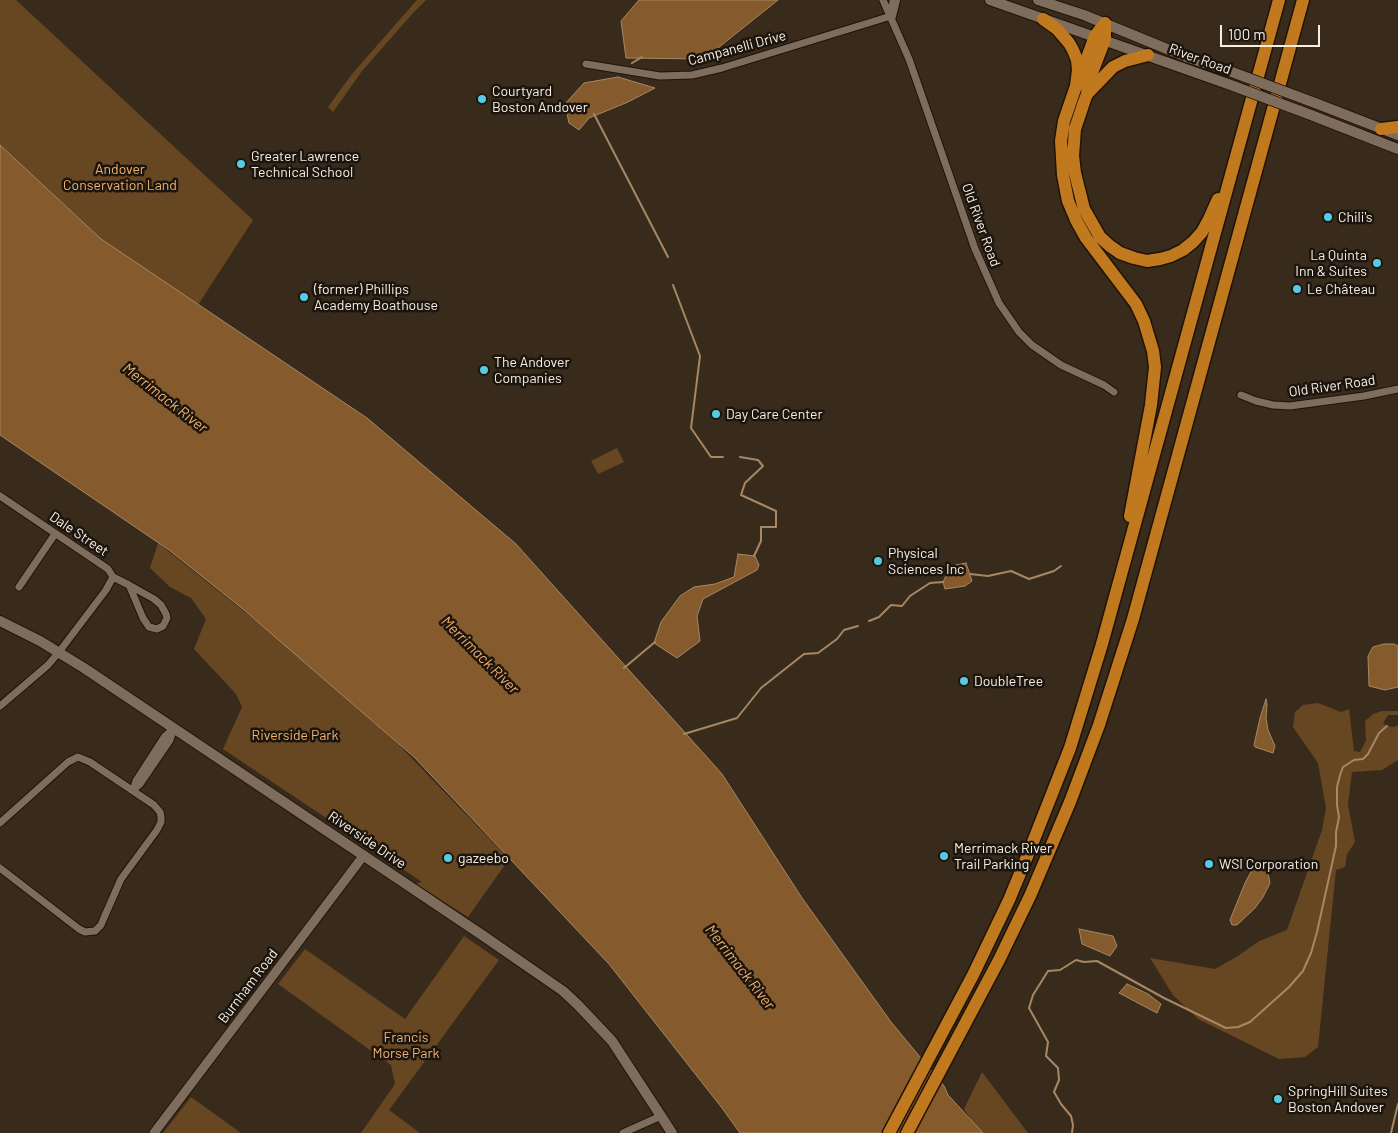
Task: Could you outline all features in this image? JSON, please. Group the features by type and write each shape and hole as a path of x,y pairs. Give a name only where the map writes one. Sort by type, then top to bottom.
{"highway":[{"path":"889,1133 948,1024 1009,900 1048,806 1078,722 1097,662 1279,0"},
{"path":"906,1133 1015,928 1070,802 1099,725 1138,600 1303,0"},
{"path":"1286,58 1310,0"},
{"path":"1043,19 1063,35 1074,50 1078,70 1076,86"},
{"path":"1105,23 1088,83 1087,94 1077,123 1074,143 1075,173 1079,193 1084,210 1100,237 1110,246 1134,258 1147,261 1172,256 1183,250 1202,232 1233,165"},
{"path":"1100,38 1076,86 1064,121 1061,141 1063,175 1068,201 1076,220 1086,238 1136,304 1148,332 1153,351 1155,368 1151,405 1133,495 1120,578"},
{"path":"1087,94 1113,67 1148,55"},
{"path":"1381,129 1398,127"}],"main road":[{"path":"891,16 895,0"},
{"name":"River Road","path":"990,0 1228,84 1398,148"},
{"name":"River Road","path":"1038,0 1105,23 1189,58 1232,72 1398,135"},
{"name":"Riverside Drive","path":"0,621 59,652 548,980 578,1005 612,1041 672,1133"}],"street":[{"name":"Old River Road","path":"883,0 909,59 975,249 999,303 1019,332 1032,345 1061,365 1104,384 1114,392"},
{"name":"Old River Road","path":"890,0 891,16"},
{"name":"Campanelli Drive","path":"586,64 660,76 692,75 722,68 891,16"},
{"name":"Old River Road","path":"1242,395 1256,401 1290,406 1364,396 1398,389"},
{"name":"Dale Street","path":"0,496 108,569 113,577 129,585 154,599 161,605 166,616 163,626 155,629 147,625 129,585"},
{"path":"19,587 55,534"},
{"path":"0,706 43,670 59,652 106,590 113,577"},
{"path":"133,791 140,784 170,740 174,728"},
{"path":"0,823 74,758 81,758 90,762 157,808 160,812 161,822 125,873 101,925 90,933 79,929 0,868"},
{"name":"Burnham Road","path":"154,1133 364,855"},
{"path":"623,1133 661,1116"}],"green space":[{"name":"Andover Conservation Land","path":"0,0 16,0 253,220 198,305 101,239 0,145"},
{"path":"417,0 426,0 362,71 333,112 328,107 352,74"},
{"path":"617,448 624,462 598,474 591,461"},
{"name":"Riverside Park","path":"158,543 276,637 396,742 509,859 468,917 416,884 422,882 223,749 242,707 236,694 194,649 206,619 191,598 170,587 150,568"},
{"path":"1318,703 1341,712 1349,709 1354,751 1360,752 1366,741 1365,721 1373,714 1382,711 1398,711 1398,715 1388,715 1383,723 1394,727 1398,725 1398,760 1382,770 1352,772 1348,805 1355,842 1347,854 1345,867 1336,870 1318,1047 1305,1057 1279,1059 1198,1019 1173,995 1150,958 1215,969 1259,941 1287,930 1322,830 1326,808 1318,763 1293,727 1295,712 1303,705"},
{"name":"Francis Morse Park","path":"464,936 499,960 389,1110 420,1133 361,1133 395,1084 391,1065 278,984 305,949 405,1019"},
{"path":"982,1072 1028,1133 980,1133 964,1109"},
{"path":"191,1097 241,1133 163,1133"}],"water":[{"path":"639,0 778,0 704,59 626,58 621,21"},
{"path":"618,77 655,88 628,102 589,118 579,130 569,123 565,104 584,83"},
{"name":"Merrimack River","path":"0,145 101,239 367,418 516,544 722,774 802,898 891,1022 944,1086 948,1095 983,1133 740,1133 609,964 414,757 244,610 169,550 0,435"},
{"path":"738,554 755,556 759,565 757,570 703,599 697,616 700,641 677,658 654,643 661,622 680,596 694,587 715,584 734,577"},
{"path":"966,563 972,581 965,586 945,589 943,582 951,566"},
{"path":"1384,644 1398,646 1398,687 1385,690 1369,686 1368,656 1373,647"},
{"path":"1266,699 1268,730 1275,746 1273,753 1254,745"},
{"path":"1259,864 1265,867 1270,883 1255,908 1237,925 1232,925 1230,920 1245,883 1253,868"},
{"path":"1079,929 1113,936 1117,946 1110,956 1082,944"},
{"path":"1127,984 1148,994 1161,1004 1157,1013 1119,993"}],"waterway":[{"path":"632,63 642,57"},
{"path":"594,114 668,257"},
{"path":"673,285 700,356 691,428 711,457 723,457"},
{"path":"740,457 758,460 763,466 745,483 741,495 776,511 776,527 761,527 761,541 754,556"},
{"path":"970,574 988,576 1011,571 1029,579 1054,571 1061,566"},
{"path":"869,621 879,617 891,605 902,606 910,596 930,583 943,582"},
{"path":"684,734 737,718 761,688 804,654 818,653 837,639 844,630 858,626"},
{"path":"624,668 655,642"},
{"path":"1072,1133 1071,1116 1054,1092 1059,1080 1058,1068 1046,1056 1048,1042 1029,1008 1033,995 1048,971 1060,970 1076,960 1084,962 1097,961 1164,998 1226,1028 1238,1027 1250,1022 1289,987 1303,971 1317,932 1336,846 1339,817 1337,787 1340,775 1343,767 1354,760 1363,759 1368,754 1379,733 1387,726"},
{"path":"1391,1133 1398,1104"}],"place":[{"name":"Courtyard Boston Andover","path":"482,99"},
{"name":"Greater Lawrence Technical School","path":"241,164"},
{"name":"Chili's","path":"1328,217"},
{"name":"La Quinta Inn & Suites","path":"1377,263"},
{"name":"Le Château","path":"1297,289"},
{"name":"(former) Phillips Academy Boathouse","path":"304,297"},
{"name":"The Andover Companies","path":"484,370"},
{"name":"Day Care Center","path":"716,414"},
{"name":"Physical Sciences Inc","path":"878,561"},
{"name":"DoubleTree","path":"964,681"},
{"name":"Merrimack River Trail Parking","path":"944,856"},
{"name":"gazeebo","path":"448,858"},
{"name":"WSI Corporation","path":"1209,864"},
{"name":"SpringHill Suites Boston Andover","path":"1278,1099"}]}
